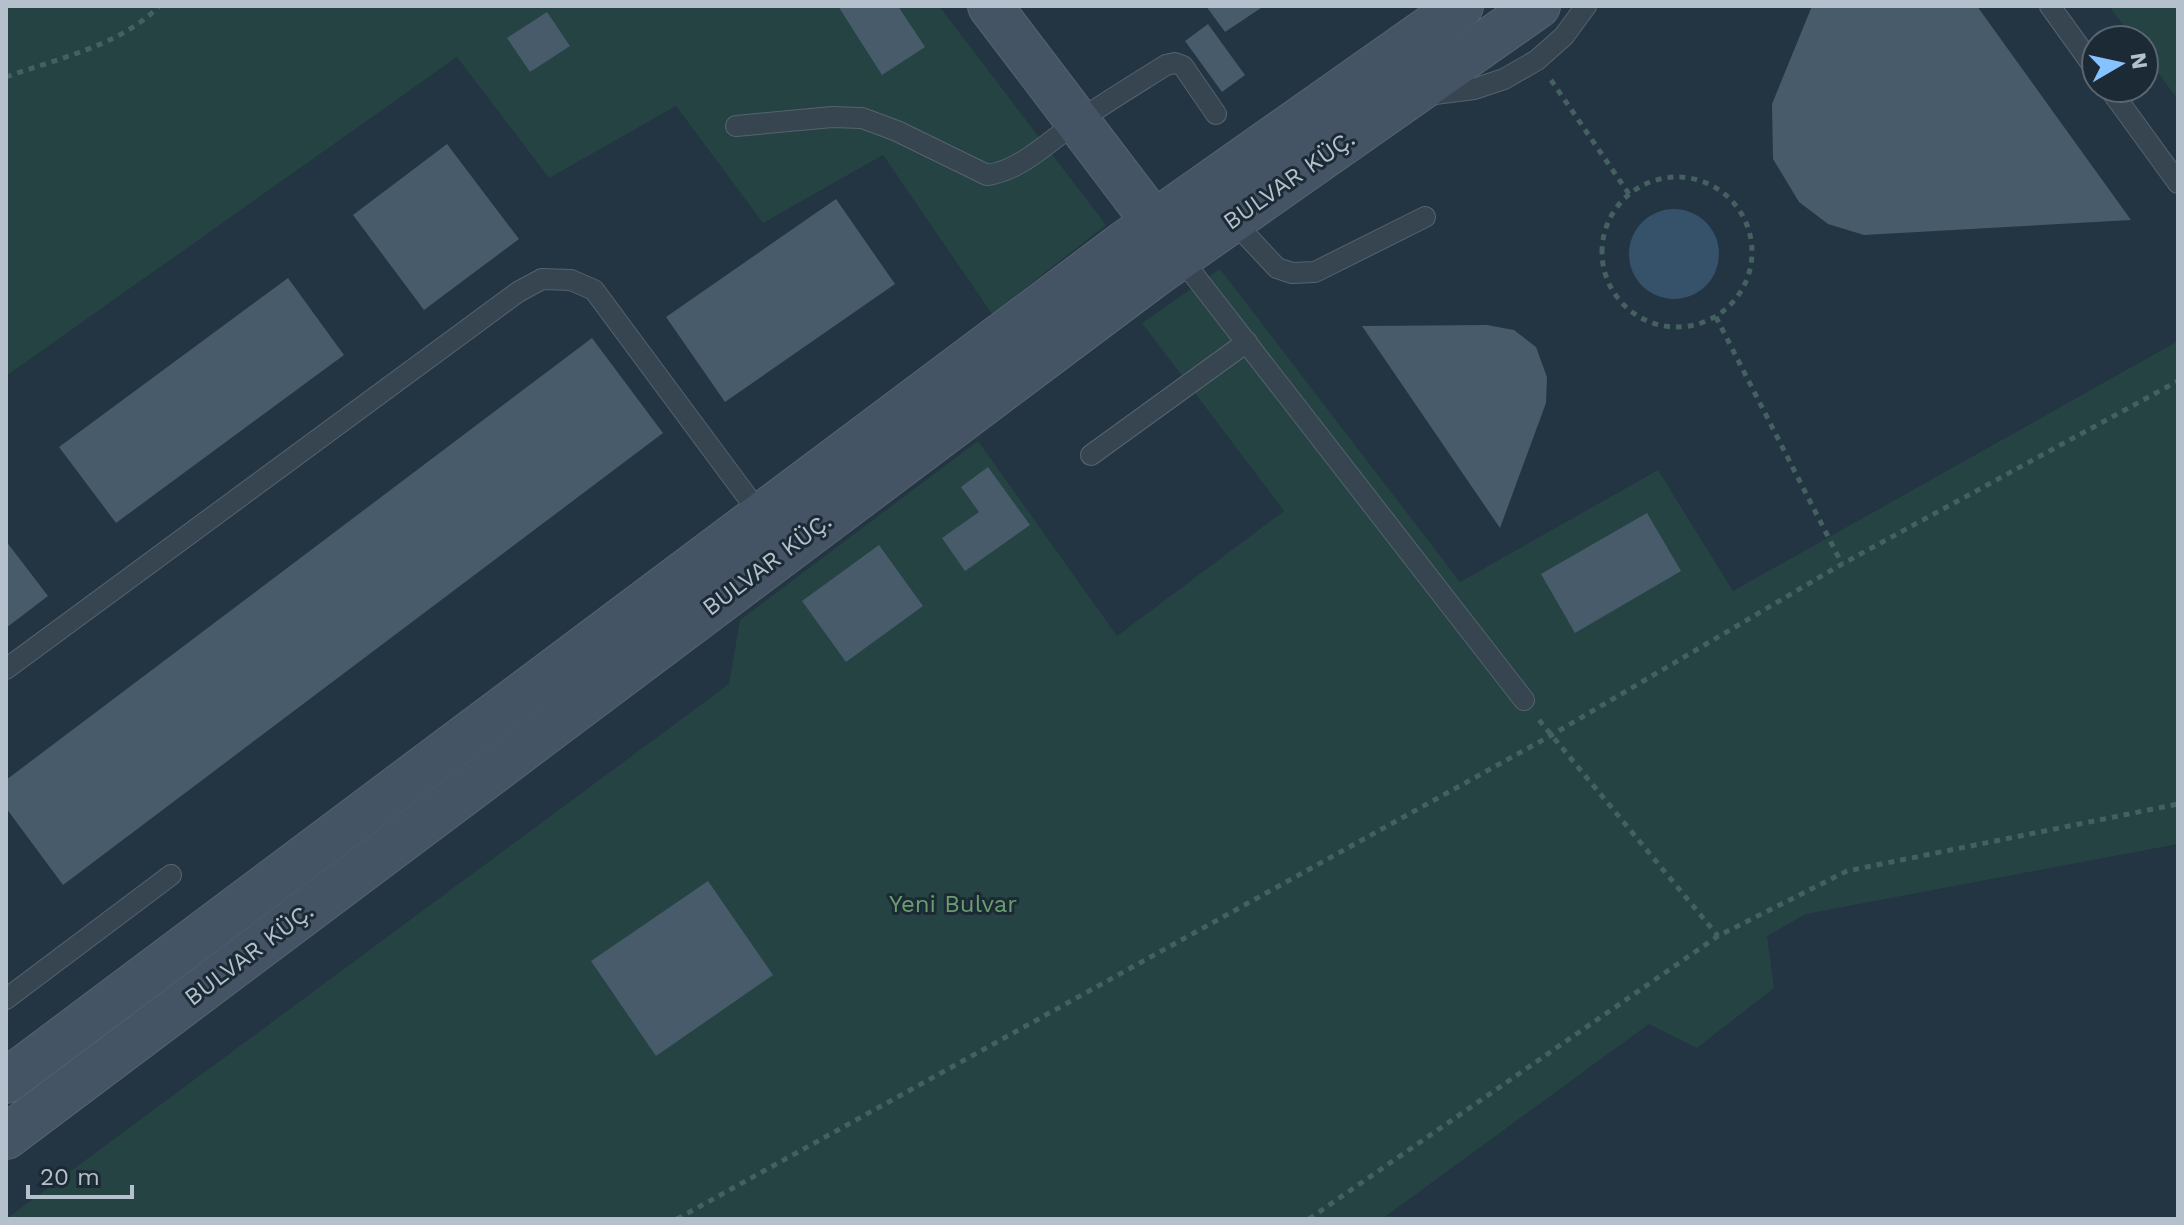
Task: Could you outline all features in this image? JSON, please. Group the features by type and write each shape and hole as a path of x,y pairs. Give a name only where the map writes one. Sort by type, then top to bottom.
{"street":[{"path":"990,6 1180,257"},
{"name":"BULVAR KÜÇ.","path":"6,1081 1153,222 1461,6"},
{"name":"BULVAR KÜÇ.","path":"6,1137 1180,257 1538,6"},
{"path":"723,542 750,577"}],"lane":[{"path":"1408,97 1474,89 1504,79 1537,60 1564,36 1586,6"},
{"path":"2050,6 2080,48"},
{"path":"736,126 832,117 862,118 897,131 987,175 1017,166 1078,121 1166,65 1175,63 1183,66 1216,114"},
{"path":"2121,104 2178,183"},
{"path":"1232,220 1277,268 1292,273 1315,272 1425,217"},
{"path":"1180,257 1524,700"},
{"path":"6,669 518,292 542,279 571,280 594,290 760,514"},
{"path":"1091,455 1247,342"},
{"path":"6,999 171,875"}],"path":[{"path":"6,77 118,37 146,19 159,6"},
{"path":"1537,60 1629,194"},
{"path":"1670,177 1693,178 1714,186 1732,199 1744,218 1751,239 1752,262 1739,293 1716,317 1695,325 1673,327 1651,322 1632,312 1616,295 1606,275 1602,253 1605,231 1614,210 1629,194 1648,182 1670,177"},
{"path":"1716,317 1842,564"},
{"path":"677,1219 1550,736 1842,564 2178,381"},
{"path":"1524,700 1550,736 1718,936"},
{"path":"1309,1219 1718,936 1847,871 2178,804"}],"green space":[{"path":"6,6 939,6 1106,225 992,314 883,155 763,223 676,106 549,178 457,57 6,376"},
{"path":"2109,6 2178,6 2178,100 2160,75 2160,24 2122,24"},
{"name":"Yeni Bulvar","path":"1220,269 1460,582 1658,470 1733,591 2178,341 2178,844 1806,914 1767,936 1774,988 1697,1048 1649,1024 1382,1219 6,1219 729,684 740,620 978,441 1117,636 1284,511 1142,323"}],"water":[{"path":"1674,209 1691,212 1706,222 1716,237 1719,254 1716,271 1706,286 1691,296 1674,299 1657,296 1642,286 1632,271 1629,254 1632,237 1642,222 1657,212"}],"building":[{"path":"838,6 898,6 925,47 882,75"},
{"path":"1206,6 1264,6 1225,32"},
{"path":"1812,6 1977,6 2131,220 1864,235 1828,224 1799,202 1773,159 1772,104"},
{"path":"547,12 570,46 530,72 507,38"},
{"path":"1208,24 1245,75 1222,92 1185,41"},
{"path":"447,144 519,239 424,310 353,215"},
{"path":"836,199 895,284 725,402 666,317"},
{"path":"288,278 344,355 116,523 59,447"},
{"path":"1487,325 1514,330 1536,347 1547,377 1546,403 1500,528 1362,326"},
{"path":"592,338 663,433 63,885 6,808 6,780"},
{"path":"988,467 1030,525 965,571 942,538 979,512 961,487"},
{"path":"1647,513 1681,571 1575,633 1541,574"},
{"path":"6,541 48,596 6,628"},
{"path":"879,545 923,606 846,662 802,601"},
{"path":"708,881 773,975 656,1056 591,961"}]}
